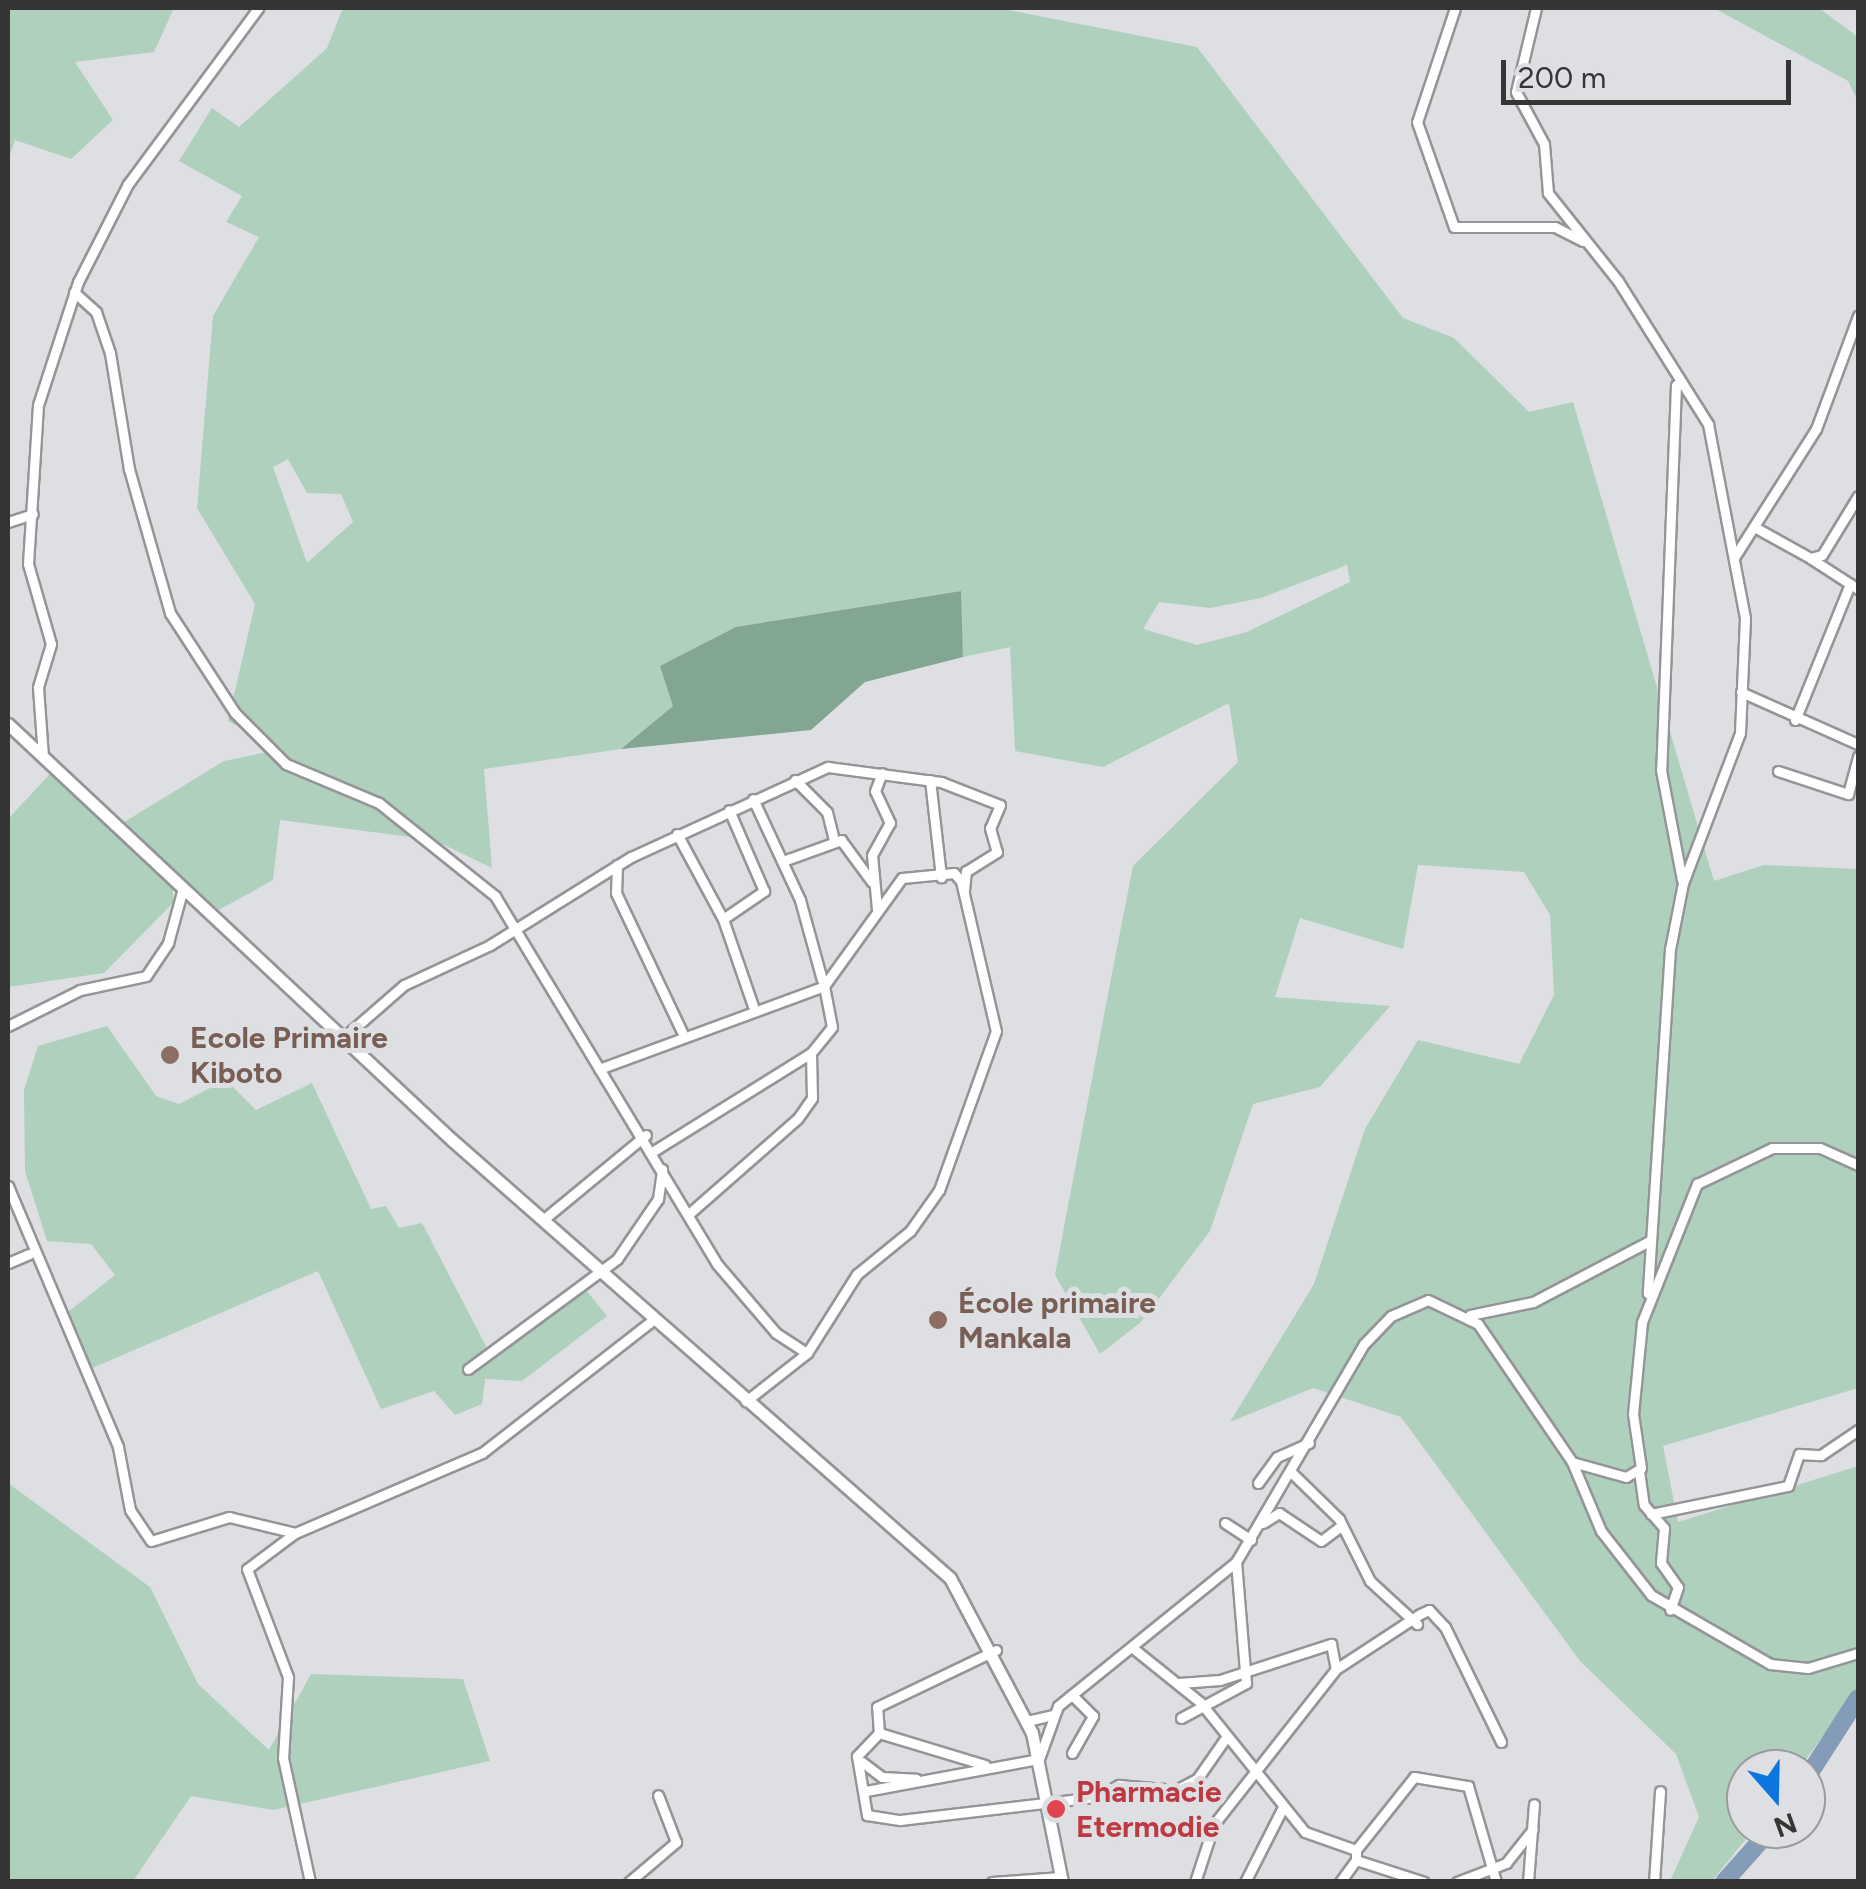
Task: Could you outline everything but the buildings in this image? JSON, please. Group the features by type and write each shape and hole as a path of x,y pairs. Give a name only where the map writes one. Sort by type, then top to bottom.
{"street":[{"path":"59,779 40,750 38,687 51,644 28,564 38,406 74,292 158,133 258,8"},
{"path":"1455,8 1416,122 1454,227 1555,227 1590,245"},
{"path":"1536,8 1518,62 1518,105 1544,144 1548,193 1590,245 1716,442 1744,618 1740,692 1732,762 1683,883"},
{"path":"74,292 96,312 110,352 130,470 170,612 235,713 286,764 379,803 516,922 599,1069 646,1135 717,1264 776,1333 807,1353"},
{"path":"1735,556 1758,529 1816,430 1858,316"},
{"path":"1670,1610 1678,1587 1662,1563 1664,1528 1650,1514 1639,1471 1634,1380 1648,1294 1683,883 1660,770 1680,423 1674,378"},
{"path":"1810,558 1827,552 1858,496"},
{"path":"8,522 32,514"},
{"path":"1758,529 1854,587 1795,720"},
{"path":"1740,692 1795,720 1858,744"},
{"path":"8,724 59,779 744,1402 915,1543 996,1650 1039,1759 1061,1879 992,1882"},
{"path":"1778,770 1848,794 1858,756"},
{"path":"342,1039 404,984 617,865 752,799 828,768 930,780 1000,805 990,828 997,852 966,871 962,898"},
{"path":"878,909 872,855 890,823 875,791 882,774"},
{"path":"794,780 827,812 834,842"},
{"path":"930,780 941,877"},
{"path":"652,1152 811,1052 832,1028 823,983 782,861 752,799"},
{"path":"723,919 764,891 729,810"},
{"path":"677,834 723,919 753,1006"},
{"path":"782,861 834,842 845,842 872,882"},
{"path":"617,865 616,894 682,1032"},
{"path":"599,1069 682,1032 823,983 863,940 878,909 902,878 954,874 996,1031 991,1057 938,1190 910,1231 857,1274 807,1353 744,1402"},
{"path":"8,1026 80,990 146,976 168,943 183,888"},
{"path":"691,1212 798,1118 812,1098 811,1052"},
{"path":"544,1219 646,1135"},
{"path":"1648,1294 1697,1184 1734,1159 1802,1146 1858,1165"},
{"path":"468,1369 605,1272 648,1219 662,1169"},
{"path":"8,1186 29,1254 118,1447 130,1510 148,1540 228,1517 295,1533"},
{"path":"1039,1759 1053,1715 1072,1695 1134,1649 1236,1562 1290,1471 1312,1442 1350,1367 1390,1316 1428,1300 1470,1315 1533,1302 1652,1240"},
{"path":"8,1264 29,1254"},
{"path":"1470,1315 1572,1462 1608,1542 1670,1610 1783,1667 1858,1652"},
{"path":"310,1882 283,1758 288,1677 247,1569 295,1533 493,1447 654,1319"},
{"path":"1650,1514 1788,1486 1799,1454 1820,1455 1858,1430"},
{"path":"1258,1483 1277,1457 1312,1442"},
{"path":"1572,1462 1626,1477 1639,1471"},
{"path":"1290,1471 1338,1528 1370,1580 1417,1624"},
{"path":"1259,1526 1279,1513 1322,1541 1338,1528"},
{"path":"1225,1523 1251,1540"},
{"path":"1181,1718 1200,1702 1244,1687 1236,1562"},
{"path":"1195,1882 1214,1824 1336,1669 1417,1624 1429,1610 1445,1627 1501,1742"},
{"path":"1178,1683 1245,1670 1330,1644 1336,1669"},
{"path":"1134,1649 1200,1702 1308,1834 1424,1882"},
{"path":"858,1756 879,1734 877,1707 996,1650"},
{"path":"1072,1695 1093,1716 1072,1753"},
{"path":"1027,1721 1053,1715"},
{"path":"879,1734 992,1768"},
{"path":"858,1756 866,1791 866,1815 900,1820 1046,1802 1119,1785 1176,1790 1197,1779 1228,1736"},
{"path":"858,1756 882,1776 936,1778"},
{"path":"866,1791 1039,1759"},
{"path":"1340,1882 1414,1777 1468,1786 1496,1882"},
{"path":"1654,1882 1660,1790"},
{"path":"629,1882 676,1842 658,1795"},
{"path":"1528,1882 1534,1804"},
{"path":"1246,1882 1283,1807"},
{"path":"1457,1882 1494,1868 1533,1829"}],"green space":[{"path":"8,8 174,8 154,52 75,62 113,120 71,159 15,140 8,161"},
{"path":"343,8 998,8 1197,47 1403,318 1454,338 1529,412 1573,402 1714,881 1764,865 1858,869 1858,1388 1663,1446 1678,1522 1858,1466 1858,1687 1813,1749 1726,1749 1726,1849 1738,1849 1712,1881 1670,1881 1699,1817 1676,1754 1580,1661 1401,1417 1313,1388 1230,1422 1314,1284 1365,1129 1418,1040 1519,1064 1554,995 1550,915 1524,872 1418,865 1403,949 1300,918 1275,997 1390,1006 1320,1087 1253,1104 1210,1231 1141,1322 1100,1354 1055,1275 1133,866 1238,762 1229,703 1103,767 1015,751 1010,647 963,657 960,591 737,627 673,706 621,749 484,769 492,868 434,840 280,820 273,880 215,912 121,824 224,761 282,749 228,721 255,604 197,508 213,316 259,237 226,222 242,196 179,161 212,108 239,127 327,48","holes":["288,459 307,493 341,494 353,522 307,563 273,467","1347,565 1350,582 1247,632 1197,645 1143,629 1159,602 1210,608 1261,598"]},
{"path":"1714,8 1819,8 1858,37 1858,101 1848,81"},
{"path":"961,591 963,657 865,682 811,730 621,749 673,706 660,666 736,627"},
{"path":"50,774 173,884 173,903 104,973 8,987 8,819"},
{"path":"107,1026 156,1096 179,1104 226,1080 256,1110 312,1083 371,1209 386,1206 399,1228 422,1223 488,1350 581,1284 607,1316 522,1381 485,1379 482,1404 455,1415 434,1391 381,1409 318,1271 90,1369 68,1312 115,1275 91,1244 47,1241 25,1171 24,1090 38,1046"},
{"path":"8,1483 150,1587 198,1684 269,1750 311,1674 463,1679 490,1761 273,1810 191,1796 133,1881 8,1881"}],"waterway":[{"path":"1825,1749 1858,1698"},
{"path":"1724,1882 1753,1849"}],"place":[{"name":"Ecole Primaire Kiboto","path":"170,1055"},
{"name":"École primaire Mankala","path":"938,1320"},
{"name":"Pharmacie Etermodie","path":"1056,1809"}]}
